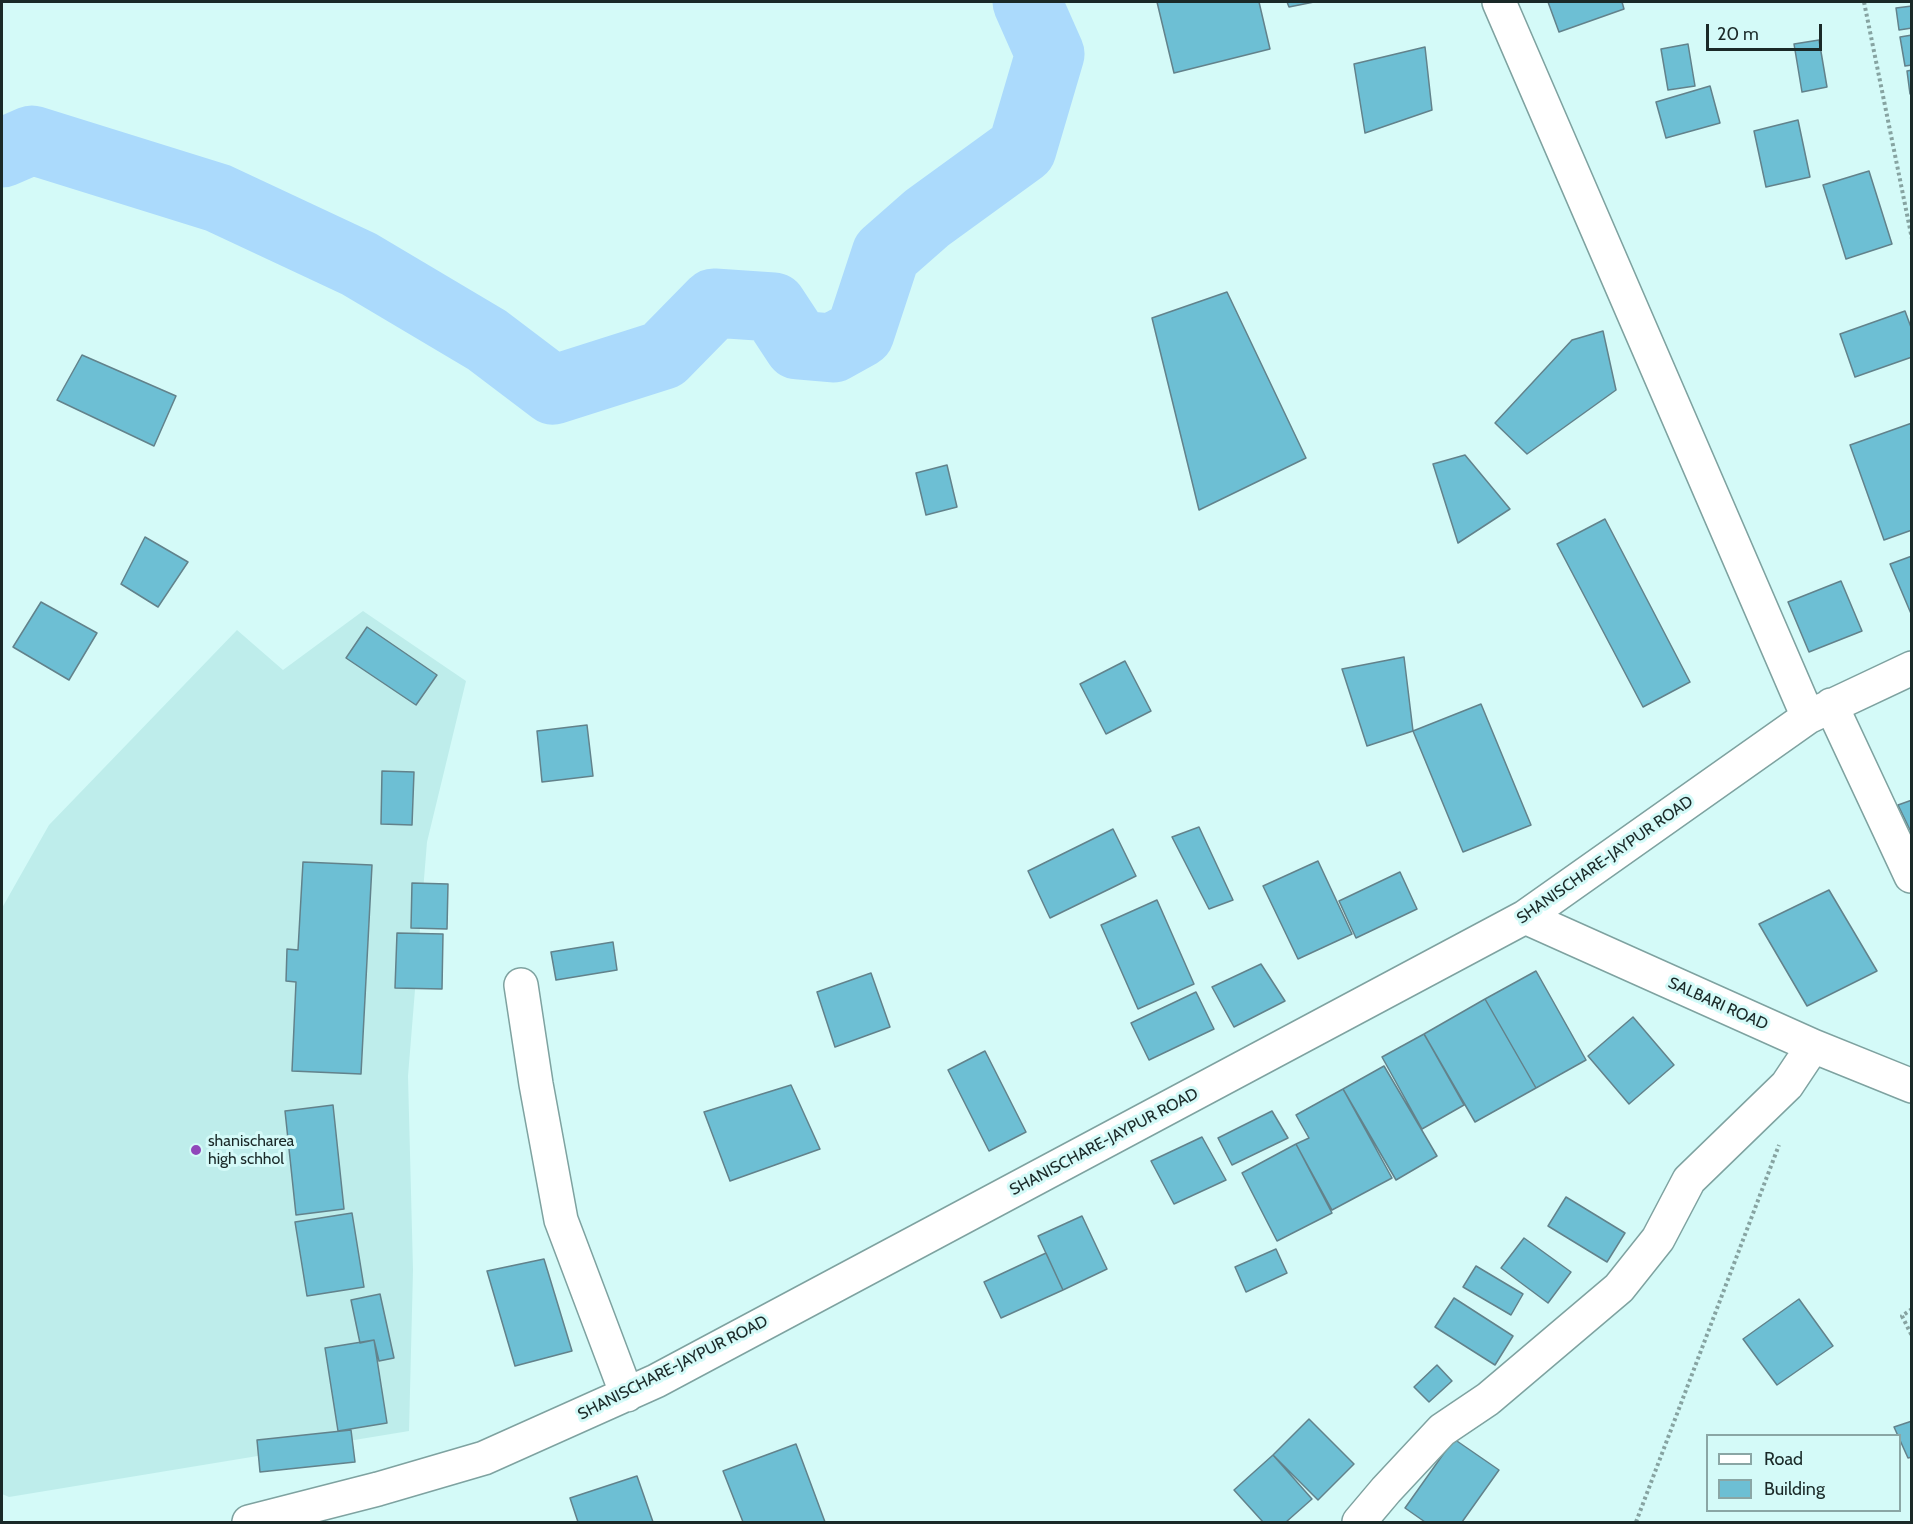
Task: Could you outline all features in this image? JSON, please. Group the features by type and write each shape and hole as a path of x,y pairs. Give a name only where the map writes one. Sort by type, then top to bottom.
{"street":[{"path":"1499,2 1819,711 1911,876"},
{"name":"SHANISCHARE-JAYPUR ROAD","path":"249,1522 378,1489 484,1458 627,1395 1526,917 1819,711 1911,668"},
{"name":"SALBARI ROAD","path":"1526,917 1813,1046 1911,1086"},
{"path":"521,985 536,1084 561,1220 627,1395"},
{"path":"1359,1522 1442,1430 1488,1399 1619,1288 1658,1239 1689,1180 1787,1085 1813,1046"}],"path":[{"path":"1864,2 1911,239"},
{"path":"1636,1522 1782,1138"},
{"path":"1911,1309 1902,1316 1911,1336"}],"shaded area":[{"path":"363,611 466,681 427,842 408,1076 413,1270 409,1431 9,1497 2,1494 2,908 49,825 237,630 283,670"}],"building":[{"path":"1157,2 1259,2 1270,49 1174,73"},
{"path":"1287,2 1314,2 1289,7"},
{"path":"1548,2 1622,2 1624,9 1559,32"},
{"path":"1912,6 1912,28 1899,30 1896,8"},
{"path":"1912,35 1912,65 1905,66 1900,37"},
{"path":"1819,40 1827,87 1802,92 1794,44"},
{"path":"1688,44 1695,86 1668,90 1661,49"},
{"path":"1425,47 1432,110 1365,133 1354,64"},
{"path":"1912,70 1912,94 1910,94 1907,71"},
{"path":"1710,86 1720,123 1666,138 1656,102"},
{"path":"1798,120 1810,177 1766,187 1754,131"},
{"path":"1869,171 1892,244 1846,259 1823,185"},
{"path":"1227,292 1306,458 1199,510 1152,318"},
{"path":"1905,311 1912,330 1912,357 1855,377 1840,334"},
{"path":"1603,331 1616,390 1527,454 1495,423 1572,340"},
{"path":"82,355 176,396 154,446 57,400"},
{"path":"1912,423 1912,530 1884,540 1850,445"},
{"path":"1465,455 1510,509 1458,543 1433,464"},
{"path":"947,465 957,507 926,515 916,473"},
{"path":"1605,519 1690,682 1643,707 1557,544"},
{"path":"145,537 188,562 158,607 121,584"},
{"path":"1912,556 1912,616 1890,564"},
{"path":"1841,581 1862,631 1809,652 1788,602"},
{"path":"41,602 97,633 69,680 13,647"},
{"path":"367,627 437,675 416,705 346,658"},
{"path":"1404,657 1413,731 1367,746 1342,669"},
{"path":"1125,661 1151,711 1106,734 1080,684"},
{"path":"1481,704 1531,825 1463,852 1413,731"},
{"path":"587,725 593,776 542,782 537,731"},
{"path":"382,771 414,772 412,825 381,824"},
{"path":"1912,800 1912,834 1898,805"},
{"path":"1199,827 1233,900 1209,909 1172,837"},
{"path":"1113,829 1136,876 1050,918 1028,871"},
{"path":"1318,861 1352,934 1298,959 1263,886"},
{"path":"303,862 372,865 361,1074 292,1071 296,982 286,981 287,949 298,950"},
{"path":"1400,872 1417,909 1356,938 1339,901"},
{"path":"412,883 448,884 447,929 411,928"},
{"path":"1829,890 1877,971 1807,1006 1759,924"},
{"path":"1157,900 1194,984 1138,1009 1101,925"},
{"path":"397,933 443,934 442,989 395,988"},
{"path":"613,942 617,970 556,980 551,952"},
{"path":"1261,964 1285,1001 1234,1027 1212,987"},
{"path":"1536,971 1586,1060 1536,1088 1485,999"},
{"path":"871,973 890,1027 835,1047 817,992"},
{"path":"1196,992 1214,1029 1149,1060 1131,1023"},
{"path":"1485,999 1536,1088 1475,1122 1424,1034"},
{"path":"1633,1017 1674,1065 1629,1104 1588,1056"},
{"path":"1424,1034 1464,1105 1422,1129 1382,1057"},
{"path":"985,1051 1026,1132 989,1151 948,1070"},
{"path":"1384,1066 1437,1156 1396,1180 1343,1089"},
{"path":"791,1085 820,1149 730,1181 704,1112"},
{"path":"1343,1089 1392,1178 1332,1210 1296,1144 1309,1138 1296,1115"},
{"path":"333,1105 344,1209 296,1215 285,1111"},
{"path":"1272,1111 1288,1138 1232,1165 1218,1138"},
{"path":"1202,1137 1226,1180 1174,1204 1151,1161"},
{"path":"1296,1144 1332,1213 1277,1241 1242,1173"},
{"path":"1566,1197 1625,1233 1607,1262 1548,1226"},
{"path":"352,1213 364,1287 307,1296 295,1222"},
{"path":"1082,1216 1107,1269 1063,1290 1038,1236"},
{"path":"1524,1238 1571,1272 1548,1303 1501,1268"},
{"path":"1276,1249 1287,1273 1246,1292 1235,1267"},
{"path":"1046,1253 1063,1290 1001,1318 984,1282"},
{"path":"544,1259 572,1351 515,1366 487,1271"},
{"path":"1476,1266 1523,1294 1511,1315 1463,1287"},
{"path":"380,1294 394,1358 379,1361 374,1340 360,1343 351,1300"},
{"path":"1454,1298 1513,1336 1495,1365 1435,1327"},
{"path":"1799,1299 1833,1346 1777,1385 1743,1339"},
{"path":"374,1340 387,1423 338,1431 325,1348"},
{"path":"1437,1365 1452,1381 1429,1402 1414,1387"},
{"path":"1309,1419 1354,1464 1318,1500 1273,1455"},
{"path":"1912,1421 1912,1457 1908,1458 1901,1442 1901,1434 1897,1434 1894,1427"},
{"path":"351,1430 355,1462 260,1472 257,1440"},
{"path":"1454,1439 1499,1470 1462,1522 1425,1522 1405,1508"},
{"path":"796,1444 825,1522 743,1522 723,1471"},
{"path":"1273,1455 1312,1499 1286,1522 1263,1522 1234,1490"},
{"path":"637,1476 653,1522 578,1522 570,1498"}],"waterway":[{"path":"2,153 32,140 218,198 359,264 487,340 553,390 663,355 714,303 773,307 798,345 833,348 860,333 886,254 927,218 1022,149 1050,54 1027,2"}],"place":[{"name":"shanischarea high schhol","path":"196,1150"}]}
